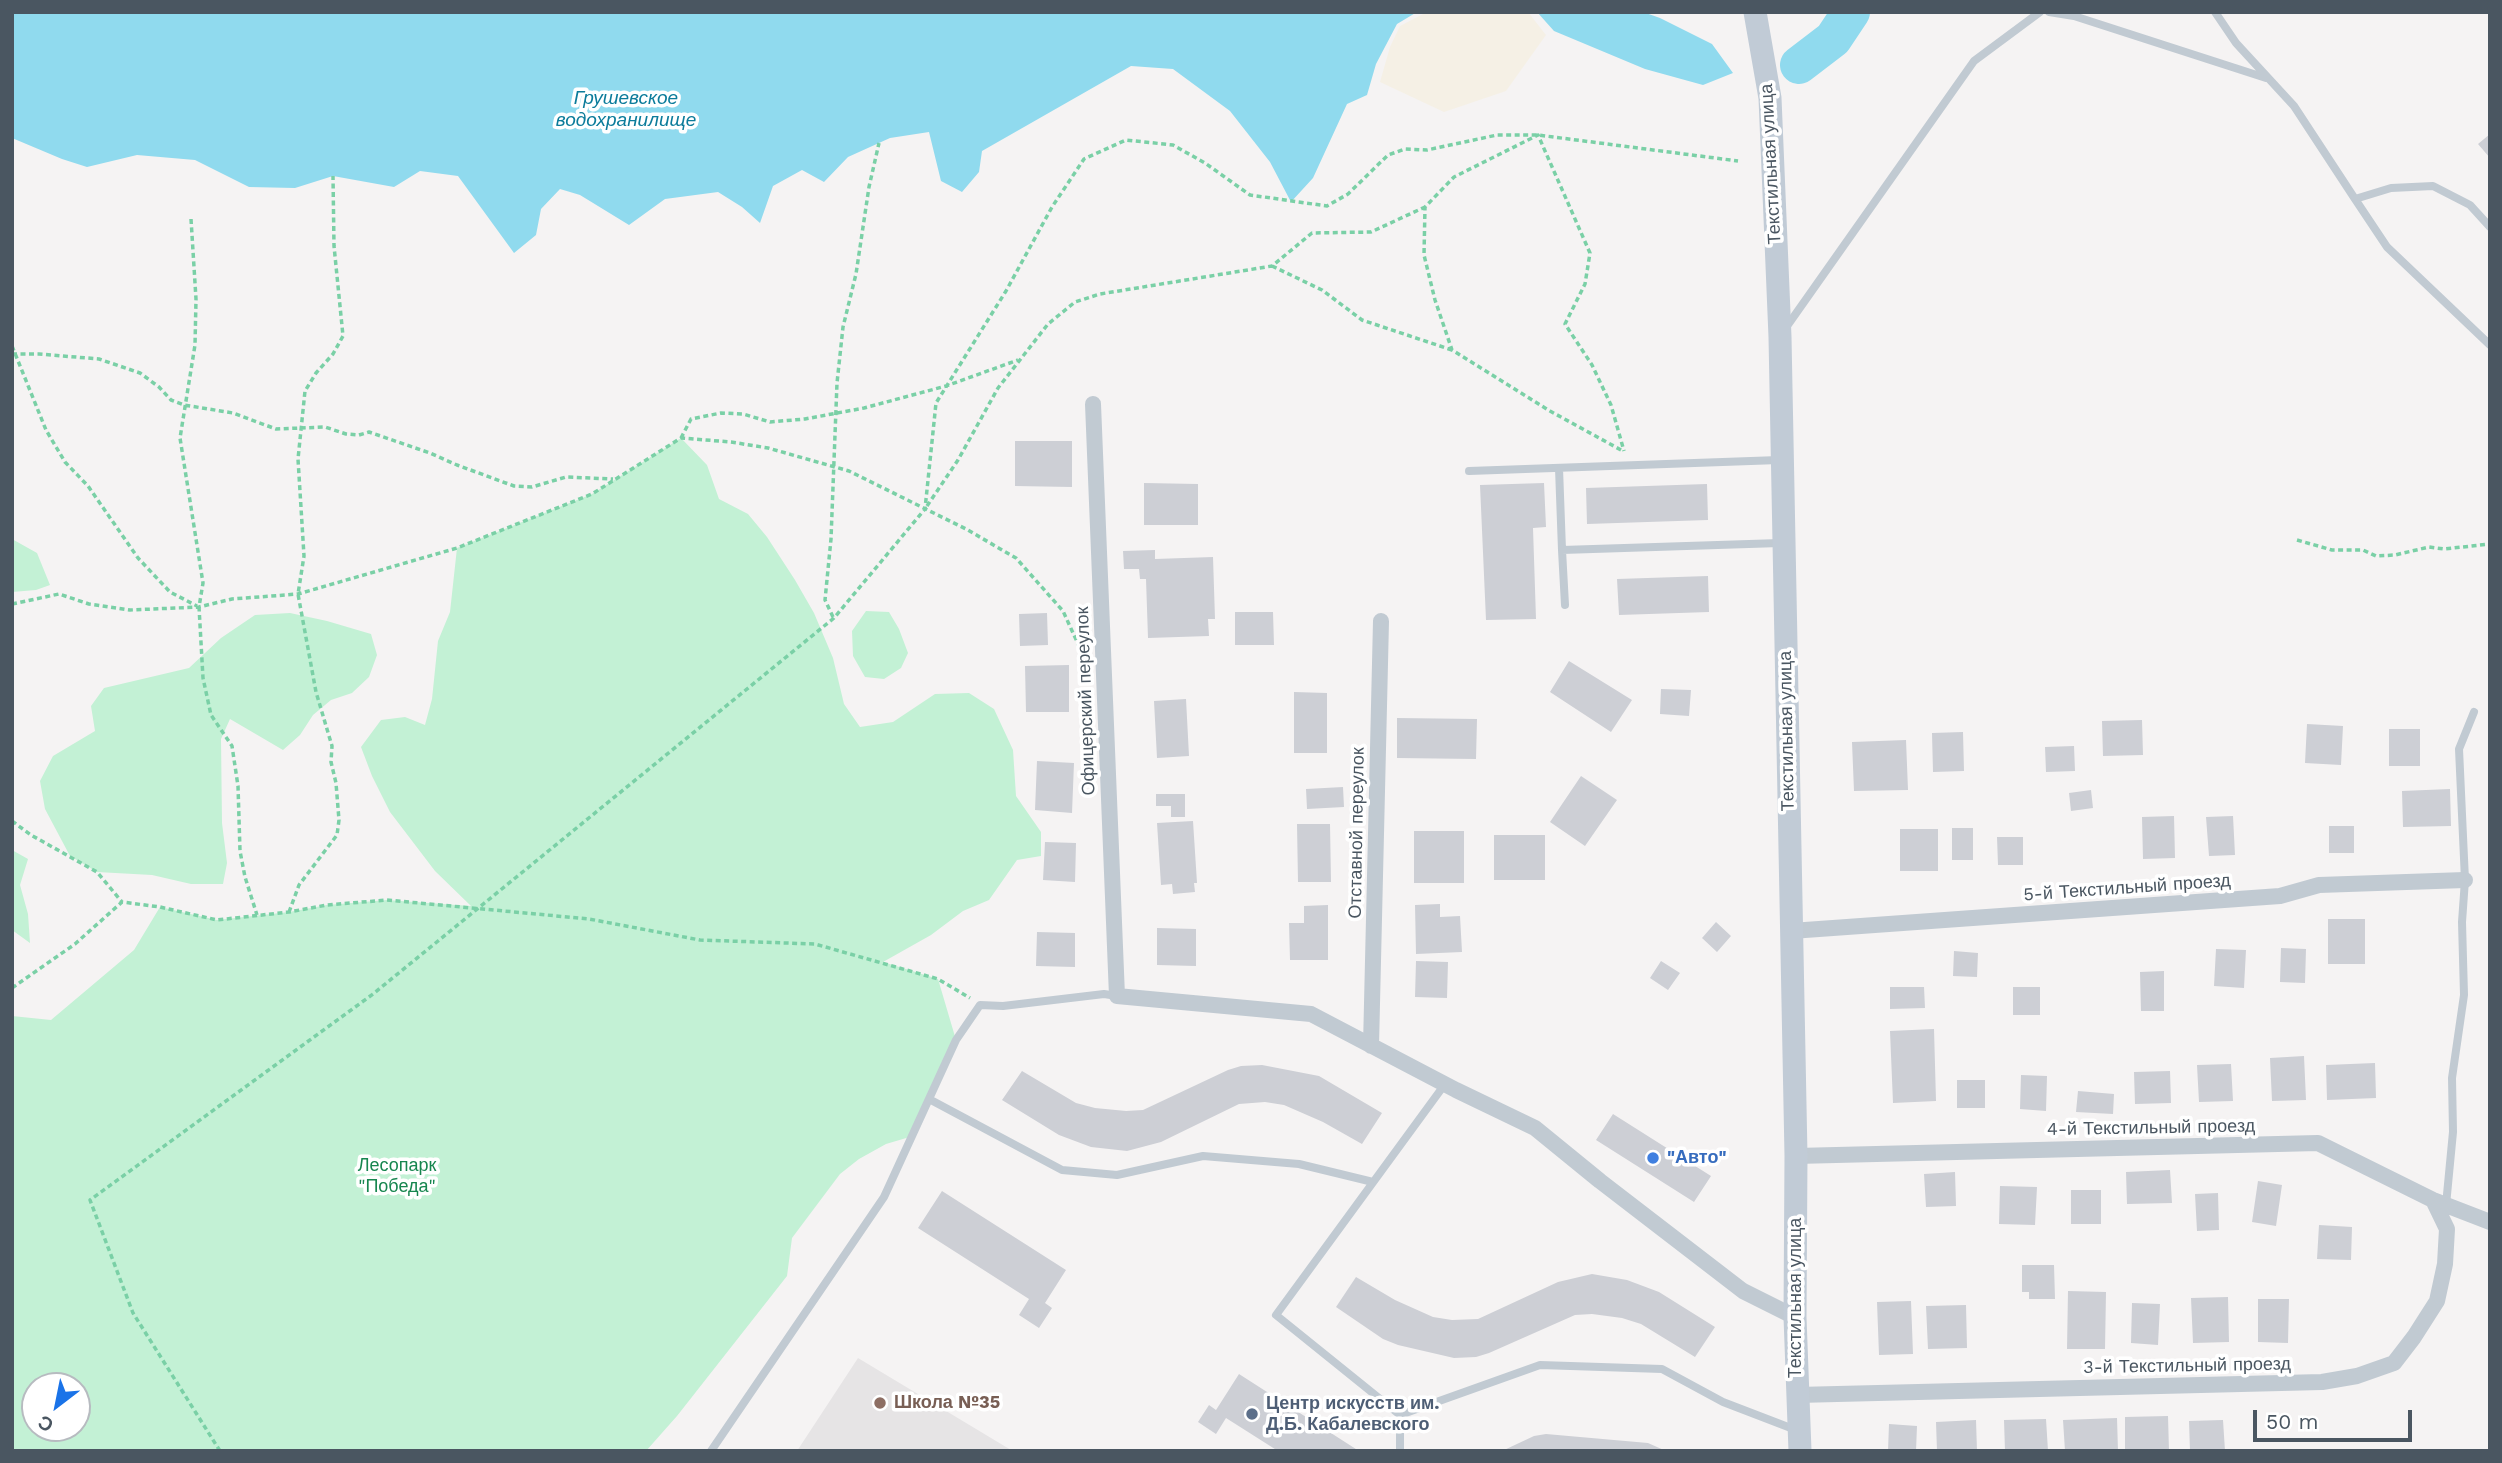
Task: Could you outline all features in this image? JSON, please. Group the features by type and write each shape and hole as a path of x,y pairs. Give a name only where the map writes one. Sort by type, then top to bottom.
{"main road":[{"name":"Текстильная улица","path":"1755,12 1770,98 1780,337 1799,1441"}],"street":[{"name":"Офицерский переулок","path":"1093,404 1117,996"},
{"name":"Отставной переулок","path":"1371,1045 1381,621"},
{"name":"5-й Текстильный проезд","path":"1791,931 2280,896 2319,885 2465,880"},
{"path":"1117,996 1311,1014 1535,1128 1742,1290 1795,1317"},
{"name":"4-й Текстильный проезд","path":"1796,1156 2318,1143 2439,1202 2490,1223"},
{"name":"3-й Текстильный проезд","path":"1797,1395 2322,1382 2357,1376 2394,1363 2437,1301 2445,1264 2447,1229 2439,1202"}],"lane":[{"path":"1780,337 1975,61 2040,12"},
{"path":"2049,12 2074,16 2269,79"},
{"path":"2215,12 2236,43 2294,106 2388,247 2490,345"},
{"path":"2355,199 2391,188 2433,186 2470,205 2490,226"},
{"path":"1469,471 1782,460"},
{"path":"1559,468 1564,605"},
{"path":"1562,551 1783,543"},
{"path":"2439,1202 2454,1132 2452,1078 2464,995 2462,922 2465,880 2459,749 2474,712"},
{"path":"711,1451 884,1197 956,1040 980,1005 1003,1006 1104,994 1117,996"},
{"path":"1401,1415 1276,1315 1445,1084"},
{"path":"929,1099 1062,1170 1117,1175 1203,1156 1299,1164 1373,1182"},
{"path":"1401,1415 1540,1365 1662,1369 1799,1441"},
{"path":"1400,1451 1401,1415"}],"path":[{"path":"925,509 936,403 1006,291 1052,207 1084,159 1126,140 1173,145 1205,163 1250,195 1327,206 1348,194 1388,155 1405,149 1427,150 1497,135 1538,135 1738,161"},
{"path":"220,1451 133,1313 90,1200 373,994 834,618 925,509 958,460 998,388 1048,324 1075,302 1100,294 1272,266 1312,233 1371,232 1425,207 1454,177 1538,135"},
{"path":"1272,266 1322,290 1362,320 1452,350 1550,411 1625,453 1611,405 1592,365 1565,324 1586,284 1590,253 1538,135"},
{"path":"834,618 825,600 843,327 856,274 869,187 879,143"},
{"path":"289,912 299,885 337,835 339,820 331,762 332,746 316,692 298,594 304,556 298,459 305,391 343,336 334,246 332,176"},
{"path":"1425,207 1424,255 1435,300 1452,350"},
{"path":"191,219 197,299 195,345 180,438 203,583 198,607 203,678 211,715 232,746 238,786 240,851 257,915"},
{"path":"12,346 46,430 65,462 88,486 138,558 170,592 198,607"},
{"path":"13,354 75,356 122,365 140,373 171,400 184,405 233,413 276,429 325,427 346,435 369,432 514,486 532,488 566,477 615,480"},
{"path":"12,604 59,594 89,604 130,610 198,607 232,599 298,594 457,548 592,494 681,438 691,419 722,413 743,414 771,422 805,419 946,386 1020,360"},
{"path":"681,438 768,448 849,471 1016,558 1063,611 1089,667"},
{"path":"2297,540 2332,551 2363,550 2376,556 2395,555 2429,547 2444,549 2490,544"},
{"path":"12,821 31,835 97,872 122,902 160,906 217,920 387,900 589,919 700,940 815,944 938,979 980,1005"},
{"path":"12,988 75,944 122,902"}],"shaded area":[{"name":"Школа №35","path":"858,1358 1006,1447 1013,1451 797,1451"}],"green space":[{"name":"Лесопарк \"Победа\"","path":"681,438 707,465 719,499 748,514 767,537 795,580 814,613 833,658 844,704 860,727 893,722 935,694 969,693 994,709 1013,750 1016,796 1041,832 1041,856 1017,860 989,900 963,911 931,935 883,962 938,979 956,1040 913,1136 886,1144 859,1159 840,1174 792,1238 787,1276 677,1416 646,1451 12,1451 12,1016 51,1020 134,950 160,907 217,920 387,900 471,906 435,871 390,812 361,747 381,720 405,717 425,725 432,699 438,641 450,612 457,548 592,494"},
{"path":"12,539 37,553 50,585 36,590 12,592"},
{"path":"866,611 889,612 908,653 901,668 884,679 865,677 853,656 852,631"},
{"path":"290,613 371,634 377,655 369,677 352,693 331,700 313,715 300,735 283,750 230,719 221,739 222,823 227,863 223,884 191,884 152,875 97,872 70,856 45,809 40,781 53,756 95,731 91,706 104,688 189,668 221,638 255,615"},
{"path":"12,850 28,859 20,885 28,914 30,943 12,930"}],"sand":[{"path":"1427,12 1528,12 1546,35 1506,91 1444,112 1380,82 1390,47 1400,26"}],"water":[{"name":"Грушевское водохранилище","path":"12,12 1417,12 1397,24 1376,64 1367,95 1347,104 1313,178 1291,202 1270,162 1230,111 1173,69 1131,66 982,151 979,172 962,192 941,181 929,132 890,138 848,157 824,182 802,170 773,186 760,223 742,207 718,192 665,199 629,225 580,195 560,189 541,209 536,235 514,253 458,176 420,171 394,187 333,176 295,188 249,187 195,160 137,155 87,167 12,138"},
{"path":"1537,12 1643,12 1712,44 1733,73 1703,85 1645,69 1554,31"}],"building":[{"path":"2490,134 2490,158 2478,144"},
{"path":"1015,441 1072,441 1072,487 1015,486"},
{"path":"1144,483 1198,484 1198,525 1144,525"},
{"path":"1544,483 1546,527 1533,528 1536,619 1486,620 1480,485"},
{"path":"1707,484 1708,520 1587,524 1586,488"},
{"path":"1155,550 1155,559 1213,557 1215,619 1208,619 1209,636 1148,638 1146,579 1140,579 1139,569 1124,569 1123,551"},
{"path":"1708,576 1709,612 1619,615 1617,579"},
{"path":"1235,612 1273,612 1274,645 1235,645"},
{"path":"1047,613 1048,645 1020,646 1019,614"},
{"path":"1569,661 1632,700 1611,732 1550,692"},
{"path":"1069,665 1069,712 1026,712 1025,666"},
{"path":"1661,689 1691,690 1689,716 1660,714"},
{"path":"1294,692 1327,693 1327,753 1294,753"},
{"path":"1186,699 1189,756 1157,758 1154,701"},
{"path":"1397,718 1477,719 1476,759 1397,758"},
{"path":"2142,720 2143,755 2103,756 2102,721"},
{"path":"2307,724 2343,726 2341,765 2305,763"},
{"path":"2389,729 2420,729 2420,766 2389,766"},
{"path":"1963,732 1964,771 1933,772 1932,733"},
{"path":"1906,740 1908,790 1854,791 1852,742"},
{"path":"2074,746 2075,771 2046,772 2045,747"},
{"path":"1037,761 1074,763 1072,813 1035,810"},
{"path":"1581,776 1617,800 1585,846 1550,822"},
{"path":"1343,787 1344,807 1307,809 1306,789"},
{"path":"2450,789 2451,826 2403,827 2402,791"},
{"path":"2091,790 2093,808 2071,811 2069,793"},
{"path":"1156,794 1185,794 1185,817 1171,817 1171,806 1156,806"},
{"path":"2174,816 2175,858 2143,859 2142,817"},
{"path":"2233,816 2235,855 2209,856 2206,817"},
{"path":"1193,821 1197,883 1194,883 1195,892 1173,894 1172,884 1161,885 1157,823"},
{"path":"1297,824 1330,824 1331,882 1298,882"},
{"path":"2329,826 2354,826 2354,853 2329,853"},
{"path":"1952,828 1973,828 1973,860 1952,860"},
{"path":"1900,829 1938,829 1938,871 1900,871"},
{"path":"1414,831 1464,831 1464,883 1414,883"},
{"path":"1494,835 1545,835 1545,880 1494,880"},
{"path":"1997,837 2023,837 2023,865 1998,865"},
{"path":"1045,842 1076,843 1075,882 1043,880"},
{"path":"1440,904 1440,917 1460,916 1462,952 1416,954 1415,905"},
{"path":"1328,905 1328,960 1290,960 1289,923 1304,923 1304,906"},
{"path":"2328,919 2365,919 2365,964 2328,964"},
{"path":"1716,922 1731,936 1717,952 1702,938"},
{"path":"1157,928 1196,929 1196,966 1157,965"},
{"path":"1037,932 1075,933 1075,967 1036,966"},
{"path":"2281,948 2306,949 2305,983 2280,982"},
{"path":"2216,949 2246,950 2244,988 2214,986"},
{"path":"1954,951 1978,953 1977,977 1953,976"},
{"path":"1416,961 1448,962 1447,998 1415,997"},
{"path":"1661,961 1680,973 1668,990 1650,978"},
{"path":"2164,971 2164,1011 2141,1011 2140,972"},
{"path":"1890,987 1924,987 1925,1008 1890,1009"},
{"path":"2013,987 2040,987 2040,1015 2013,1015"},
{"path":"1934,1029 1936,1101 1893,1103 1890,1031"},
{"path":"2304,1056 2306,1100 2272,1101 2270,1058"},
{"path":"2375,1063 2376,1098 2327,1100 2326,1065"},
{"path":"2231,1064 2233,1101 2199,1102 2197,1065"},
{"path":"1262,1065 1319,1076 1382,1113 1362,1144 1323,1122 1284,1105 1265,1102 1239,1104 1161,1142 1127,1151 1091,1147 1059,1135 1002,1100 1022,1071 1076,1103 1095,1108 1143,1110 1228,1070"},
{"path":"2170,1071 2171,1103 2135,1104 2134,1072"},
{"path":"2021,1075 2047,1076 2046,1111 2020,1109"},
{"path":"1957,1080 1985,1080 1985,1108 1957,1108"},
{"path":"2078,1091 2114,1094 2113,1114 2076,1112"},
{"name":"\"Авто\"","path":"1613,1114 1711,1176 1694,1202 1596,1140"},
{"path":"2170,1170 2172,1203 2127,1204 2126,1172"},
{"path":"1955,1172 1956,1206 1926,1207 1924,1174"},
{"path":"2258,1181 2282,1185 2276,1226 2252,1222"},
{"path":"2000,1186 2037,1187 2035,1225 1999,1224"},
{"path":"2071,1190 2101,1190 2101,1224 2071,1224"},
{"path":"942,1191 1066,1270 1045,1303 1052,1308 1039,1328 1019,1315 1029,1299 918,1228"},
{"path":"2218,1193 2219,1230 2197,1231 2195,1194"},
{"path":"2319,1225 2352,1227 2351,1260 2317,1259"},
{"path":"2022,1265 2054,1265 2055,1299 2029,1299 2029,1292 2022,1292"},
{"path":"1592,1274 1627,1280 1659,1292 1715,1327 1695,1357 1641,1324 1622,1318 1575,1315 1489,1353 1476,1357 1454,1358 1383,1339 1336,1307 1356,1277 1395,1300 1433,1317 1452,1320 1478,1319 1558,1282"},
{"path":"2068,1291 2106,1292 2105,1349 2067,1349"},
{"path":"2228,1297 2229,1342 2193,1343 2191,1298"},
{"path":"2258,1299 2289,1299 2288,1343 2258,1342"},
{"path":"1911,1301 1913,1354 1879,1355 1877,1302"},
{"path":"2132,1303 2160,1304 2158,1345 2131,1343"},
{"path":"1966,1305 1967,1348 1928,1349 1926,1306"},
{"name":"Центр искусств им. Д.Б. Кабалевского","path":"1239,1374 1359,1451 1278,1451 1226,1418 1216,1434 1198,1422 1209,1405 1216,1410"},
{"path":"2168,1416 2169,1451 2125,1451 2125,1417"},
{"path":"2117,1418 2118,1451 2065,1451 2063,1420"},
{"path":"2046,1419 2048,1451 2005,1451 2004,1420"},
{"path":"1976,1420 1977,1451 1937,1451 1936,1422"},
{"path":"2223,1420 2225,1451 2190,1451 2189,1421"},
{"path":"1889,1424 1917,1426 1916,1451 1888,1451"},
{"path":"1546,1434 1648,1443 1666,1451 1502,1451 1534,1436"}],"waterway":[{"path":"1799,65 1833,39 1851,12"}],"place":[{"name":"\"Авто\"","path":"1653,1158"},
{"name":"Школа №35","path":"880,1403"},
{"name":"Центр искусств им. Д.Б. Кабалевского","path":"1252,1414"}]}
